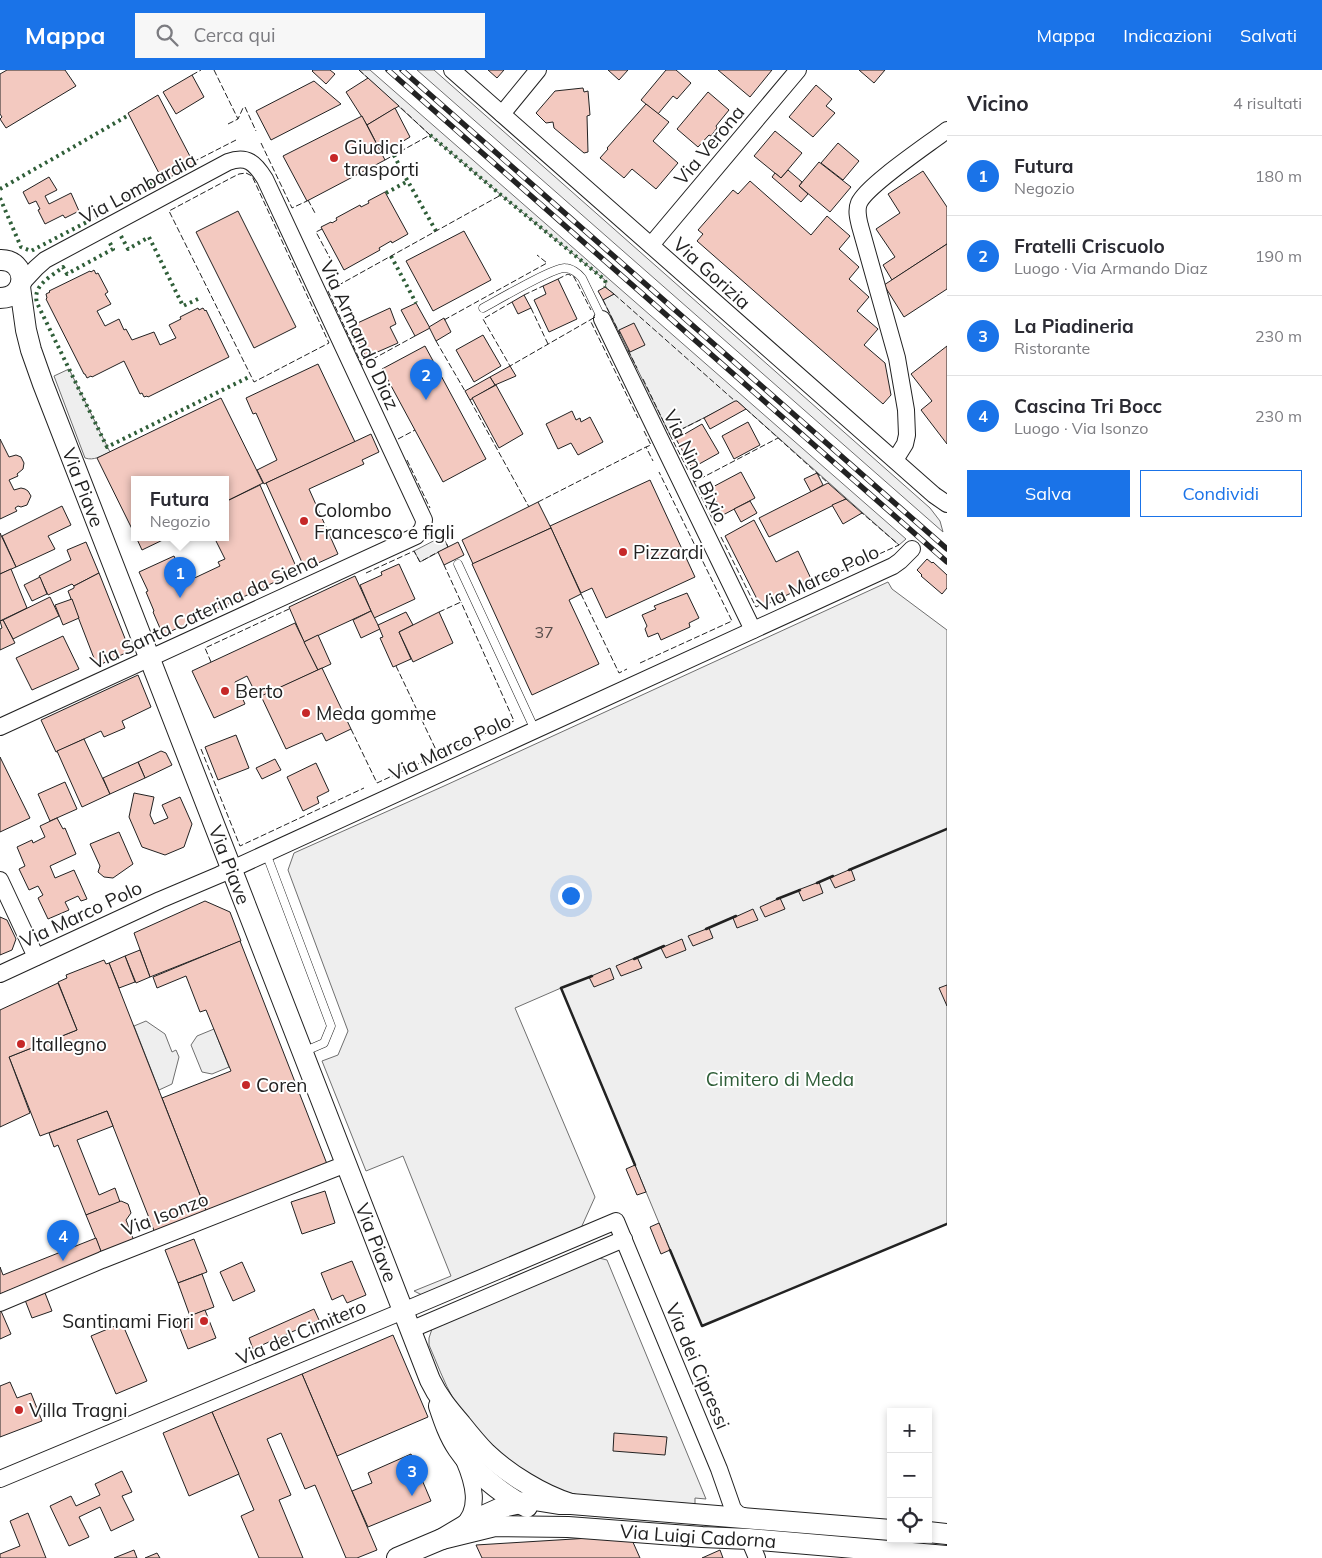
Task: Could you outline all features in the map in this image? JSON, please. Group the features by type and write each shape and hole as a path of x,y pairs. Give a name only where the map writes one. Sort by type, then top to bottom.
{"street":[{"name":"Via Gorizia","path":"452,70 947,504"},
{"path":"502,114 538,70"},
{"name":"Via Verona","path":"651,245 798,70"},
{"path":"895,460 905,444 907,423 902,382 860,226 858,206 862,198 874,185 947,130"},
{"name":"Via Lombardia","path":"14,271 45,260 228,162 243,159 251,162"},
{"name":"Via Armando Diaz","path":"251,162 259,169 265,179 424,520 423,529"},
{"name":"Via Piave","path":"0,246 14,271 31,350 430,1380 446,1426 472,1482 474,1494 470,1516 465,1524 450,1534"},
{"path":"0,299 14,294 14,271"},
{"name":"Via Piave","path":"0,299 31,350"},
{"name":"Via Nino Bixio","path":"602,319 752,630"},
{"name":"Via Santa Caterina da Siena","path":"0,727 416,536 423,529"},
{"name":"Via Marco Polo","path":"0,974 893,566 912,549"},
{"path":"0,880 36,957"},
{"name":"Via Isonzo","path":"0,1303 102,1260 346,1164"},
{"name":"Via del Cimitero","path":"0,1479 616,1221"},
{"name":"Via dei Cipressi","path":"616,1221 719,1469 730,1504 738,1514 750,1518"},
{"path":"410,1330 624,1239"},
{"name":"Via Piave","path":"430,1380 440,1399 482,1448 499,1464 531,1485 571,1504"},
{"name":"Via Piave","path":"459,1451 484,1477 519,1503"},
{"name":"Via Luigi Cadorna","path":"398,1558 450,1534 484,1514 519,1503 538,1500 559,1504 887,1530"},
{"name":"Via Luigi Cadorna","path":"519,1503 568,1527"},
{"name":"Via Luigi Cadorna","path":"450,1534 495,1526 568,1527 749,1539 942,1556"},
{"path":"932,1532 947,1534"},
{"path":"749,1539 757,1558"}],"lane":[{"path":"483,308 554,270 567,268 579,274 582,278 602,319"},
{"path":"458,564 535,730"},
{"path":"266,853 330,1026 324,1043 302,1052"}],"green space":[{"path":"359,70 370,70 906,539 899,545 737,401 670,435 603,300 614,294 605,287 605,280 430,135"},
{"path":"417,70 434,70 930,508 940,521 943,532"},
{"path":"69,369 110,452 98,458 85,458 54,376"},
{"path":"443,536 448,547 420,562 414,551"},
{"name":"Cimitero di Meda","path":"888,582 892,589 947,630 947,1224 702,1326 561,988 515,1008 595,1197 581,1228 424,1296 414,1291 451,1276 403,1156 366,1171 322,1061 338,1055 348,1031 288,870 294,853"},
{"path":"146,1021 165,1034 172,1052 176,1050 179,1057 172,1084 159,1090 134,1026"},
{"path":"214,1029 229,1067 212,1074 202,1072 191,1045 197,1036"},
{"path":"599,1258 607,1260 706,1499 695,1498 695,1504 587,1496 557,1489 539,1481 506,1458 476,1430 454,1400 429,1345 432,1329"}],"building":[{"path":"7,70 65,70 76,86 6,128 0,119 2,117 0,114 0,74"},
{"path":"313,70 330,70 335,74 326,84"},
{"path":"488,70 504,70 497,78"},
{"path":"608,70 628,70 619,80"},
{"path":"666,70 676,70 691,83 677,99 673,96 658,114 641,100"},
{"path":"718,70 772,70 750,97"},
{"path":"859,70 885,70 874,83"},
{"path":"192,75 204,97 176,114 163,92"},
{"path":"368,78 399,106 367,125 346,92"},
{"path":"314,81 341,104 271,140 256,111"},
{"path":"816,85 832,99 826,106 835,113 813,137 789,117"},
{"path":"583,88 584,92 588,91 590,115 587,116 588,152 584,153 554,128 553,122 546,123 536,113 555,91"},
{"path":"708,92 729,110 716,126 717,128 711,136 709,135 698,147 677,129"},
{"path":"158,95 194,164 163,181 128,113"},
{"path":"646,104 669,122 653,141 678,163 656,189 632,169 624,178 600,158"},
{"path":"395,108 410,137 382,154 367,125"},
{"name":"Giudici trasporti","path":"362,116 385,160 307,201 283,156"},
{"path":"775,131 802,153 781,178 754,156"},
{"path":"838,143 859,161 843,180 821,163"},
{"path":"819,162 851,187 830,212 799,186"},
{"path":"788,170 802,182 799,186 808,194 801,202 772,177 775,173 781,178"},
{"path":"923,171 947,207 947,244 892,280 883,265 895,257 876,229 900,213 888,194"},
{"path":"49,177 57,190 45,196 49,204 71,193 79,211 65,218 63,215 45,224 36,201 29,204 23,192"},
{"path":"750,181 811,235 827,216 850,236 839,249 859,267 849,279 869,297 857,311 878,329 864,345 885,363 891,395 883,404 697,241 703,234 698,230 733,190 738,194"},
{"path":"385,192 408,234 392,243 391,241 379,248 380,250 344,270 321,227 332,223 337,220 336,218 360,205 361,207 369,203 368,201"},
{"path":"238,211 296,327 254,348 196,232"},
{"path":"464,231 491,280 433,311 406,261"},
{"path":"947,244 947,289 904,317 884,285"},
{"path":"94,270 96,274 98,273 108,292 105,294 111,304 97,311 105,326 119,319 124,330 126,329 132,340 154,332 160,345 176,338 169,325 198,308 199,310 203,308 206,310 229,357 148,397 144,397 142,393 140,394 124,361 87,378 46,299 46,294"},
{"path":"558,279 577,319 549,332 534,300 546,294 543,286"},
{"path":"605,287 614,294 603,300 598,291"},
{"path":"524,295 531,308 518,314 512,302"},
{"path":"416,303 430,328 415,336 401,310"},
{"path":"390,308 396,324 390,327 398,343 366,357 351,326"},
{"path":"444,318 451,332 436,341 429,327"},
{"path":"634,323 645,345 630,352 619,330"},
{"path":"483,335 501,366 474,382 456,350"},
{"path":"425,346 486,459 443,482 382,369"},
{"path":"947,346 947,444 921,410 932,401 911,374"},
{"path":"318,364 355,442 264,484 257,470 277,460 256,413 253,414 246,398"},
{"path":"510,366 516,376 495,385 490,377"},
{"path":"490,377 495,385 470,400 465,391"},
{"path":"496,385 523,434 499,448 472,398"},
{"path":"221,398 263,483 229,500 229,476 131,476 131,527 97,458"},
{"path":"735,401 746,409 710,429 704,418"},
{"path":"572,411 576,420 580,418 581,422 590,417 603,442 578,455 571,443 558,449 546,424"},
{"path":"748,422 760,445 734,459 722,436"},
{"path":"702,424 719,453 692,468 676,439"},
{"name":"Colombo Francesco e figli","path":"371,434 379,452 362,460 364,464 309,489 338,554 305,569 266,483"},
{"path":"0,439 9,457 16,455 21,457 24,463 23,469 17,474 18,476 9,480 14,490 25,489 31,496 27,505 18,506 15,508 17,511 0,519"},
{"path":"741,472 755,498 723,515 709,489"},
{"path":"817,473 823,485 811,492 804,479"},
{"name":"Pizzardi","path":"650,480 695,577 606,618 592,588 581,593 550,526"},
{"path":"828,483 846,499 769,537 759,518"},
{"path":"260,485 298,571 163,635 146,592 148,591 139,572 174,556 186,582 220,566 218,562 225,559 216,541 229,541 229,500"},
{"path":"846,499 862,513 843,524 832,505"},
{"path":"750,501 757,513 741,522 734,509"},
{"path":"538,502 551,528 473,564 462,540"},
{"path":"62,506 71,525 48,536 55,549 16,567 2,536"},
{"path":"754,520 776,562 798,551 813,583 761,607 725,536"},
{"path":"551,528 581,594 569,600 599,664 532,695 472,564"},
{"path":"0,533 16,567 0,574"},
{"path":"138,541 161,541 142,550"},
{"path":"86,542 99,573 74,586 72,584 48,595 39,576 71,560 67,550"},
{"path":"458,542 464,555 444,565 438,552"},
{"path":"927,559 947,575 947,588 942,594 921,576 917,570"},
{"path":"399,564 415,599 374,618 360,585 382,575 381,572"},
{"path":"11,569 27,608 0,621 0,574"},
{"path":"99,573 130,651 97,666 68,591"},
{"path":"355,576 371,611 304,642 289,607"},
{"path":"40,577 47,594 32,601 24,585"},
{"path":"687,593 699,618 689,623 690,627 661,640 658,633 648,637 645,629 647,626 642,615 656,609 654,606"},
{"path":"50,597 59,616 13,639 3,620"},
{"path":"72,599 79,618 63,625 55,605"},
{"path":"371,611 380,629 361,638 353,620"},
{"path":"406,612 413,625 399,632 411,659 393,667 380,638 383,637 378,625"},
{"path":"439,612 453,643 413,662 399,632"},
{"path":"3,620 15,643 0,650 0,629 2,628 0,621"},
{"path":"295,623 318,670 258,698 247,676 235,682 245,704 214,718 192,671"},
{"path":"318,635 331,664 318,670 304,642"},
{"path":"63,636 79,669 32,690 16,658"},
{"name":"Meda gomme","path":"322,668 351,729 326,741 322,733 286,749 261,696"},
{"path":"138,675 151,707 122,721 125,728 104,737 101,731 56,752 41,720"},
{"path":"236,735 249,768 218,780 205,747"},
{"path":"84,739 110,794 82,807 57,751"},
{"path":"161,751 166,753 172,765 145,778 138,762"},
{"path":"0,757 30,818 0,832"},
{"path":"275,759 281,770 262,779 256,768"},
{"path":"138,762 145,778 110,794 103,778"},
{"path":"316,763 329,791 317,797 319,803 303,811 287,777"},
{"path":"65,782 77,809 50,821 38,794"},
{"path":"134,793 154,797 150,815 154,824 168,818 162,805 180,797 192,824 184,847 165,855 142,847 129,817"},
{"path":"57,818 63,829 65,828 76,854 50,866 55,878 74,870 87,899 81,901 78,896 65,902 69,910 48,919 38,898 43,895 38,886 29,890 19,869 25,866 17,847 32,840 33,843 45,837 40,826"},
{"path":"119,832 133,864 113,878 104,877 98,872 100,866 90,844"},
{"path":"851,869 855,880 835,888 830,878"},
{"path":"819,882 823,893 803,901 798,890"},
{"path":"780,898 785,909 765,917 760,907"},
{"path":"205,901 230,912 241,941 150,977 134,933"},
{"path":"753,909 758,920 737,928 733,918"},
{"path":"0,917 7,920 16,939 12,950 0,955"},
{"path":"709,928 713,938 693,946 688,936"},
{"path":"682,939 686,950 666,958 661,948"},
{"name":"Coren","path":"240,941 327,1164 207,1213 162,1098 231,1071 206,1010 200,1012 186,976 157,988 153,977"},
{"path":"140,950 150,977 136,983 125,956"},
{"path":"125,956 135,982 119,988 109,963"},
{"path":"637,957 642,968 621,976 616,966"},
{"path":"104,960 106,964 109,963 207,1213 155,1233 107,1111 40,1136 9,1057 77,1030 58,982 67,978 66,975"},
{"path":"610,968 614,979 594,987 589,977"},
{"name":"Itallegno","path":"58,983 77,1030 9,1057 30,1113 0,1127 0,1010"},
{"path":"947,985 947,1006 939,988"},
{"path":"107,1111 113,1126 77,1140 99,1195 115,1188 120,1202 86,1215 58,1145 54,1147 49,1133"},
{"path":"635,1165 646,1192 637,1195 626,1169"},
{"path":"325,1191 335,1223 302,1234 291,1202"},
{"path":"121,1201 128,1204 131,1213 126,1220 134,1241 102,1254 86,1215"},
{"path":"659,1223 670,1250 661,1254 650,1227"},
{"path":"96,1238 102,1254 0,1294 0,1267 3,1275"},
{"path":"194,1239 207,1272 178,1283 165,1250"},
{"path":"352,1261 366,1295 347,1303 343,1295 332,1300 321,1273"},
{"path":"242,1262 255,1291 233,1301 220,1272"},
{"path":"202,1274 214,1307 190,1316 178,1283"},
{"path":"45,1293 52,1311 32,1318 25,1300"},
{"path":"314,1309 319,1320 253,1349 249,1338"},
{"path":"205,1310 216,1338 188,1349 177,1321"},
{"path":"0,1312 11,1334 0,1339"},
{"path":"122,1323 147,1381 116,1394 91,1336"},
{"path":"393,1335 428,1417 337,1456 302,1374"},
{"path":"302,1374 377,1550 357,1558 346,1558 315,1485 305,1489 281,1433 267,1439 291,1495 279,1500 303,1558 259,1558 241,1516 254,1510 212,1412"},
{"name":"Villa Tragni","path":"10,1382 17,1398 31,1393 42,1421 0,1437 0,1386"},
{"path":"212,1412 239,1474 189,1496 163,1433"},
{"path":"614,1433 667,1437 665,1455 613,1451"},
{"path":"411,1454 431,1501 368,1527 352,1491 372,1483 368,1473"},
{"path":"122,1471 132,1492 122,1496 134,1520 111,1531 100,1507 79,1517 89,1537 69,1546 50,1506 71,1496 76,1506 100,1495 95,1484"},
{"path":"28,1513 46,1558 0,1558 0,1554 20,1546 10,1521"},
{"path":"590,1538 632,1540 640,1558 482,1558 476,1545"},
{"path":"134,1550 137,1558 114,1558"},
{"path":"720,1550 723,1558 702,1558"},
{"path":"157,1553 160,1558 145,1558"}],"railway":[{"path":"388,70 947,562"},
{"path":"402,70 947,549"}],"hedge":[{"path":"0,189 129,115"},
{"path":"430,135 605,280 605,287"},
{"path":"394,155 401,169"},
{"path":"121,200 162,178"},
{"path":"406,178 436,231"},
{"path":"386,193 408,181"},
{"path":"0,198 21,247 31,251 108,211 106,208"},
{"path":"121,236 128,249 149,237 183,306 198,299"},
{"path":"110,243 113,249 67,274 63,267 40,286 36,297 37,303 107,447 251,376"},
{"path":"391,256 416,303"}],"fence":[{"path":"192,75 201,70"},
{"path":"214,70 238,119"},
{"path":"359,70 368,78"},
{"path":"385,160 430,135 399,106"},
{"path":"228,124 238,119 245,107 256,131"},
{"path":"193,162 236,140"},
{"path":"261,143 292,208 307,201"},
{"path":"246,173 252,176 329,343 254,382 169,211 239,174 246,173"},
{"path":"415,336 362,365 328,291 501,195"},
{"path":"308,200 315,213"},
{"path":"322,229 316,232 331,260 326,263 333,276"},
{"path":"444,320 547,263 537,255"},
{"path":"558,279 568,274 574,277 591,310"},
{"path":"524,295 543,286"},
{"path":"614,294 735,401"},
{"path":"603,300 620,334"},
{"path":"512,302 483,319 510,366 590,320"},
{"path":"531,308 548,344"},
{"path":"595,317 590,320 638,418"},
{"path":"436,341 465,391"},
{"path":"628,350 637,368"},
{"path":"643,379 670,435"},
{"path":"470,400 529,507"},
{"path":"746,409 828,483"},
{"path":"688,470 670,435 704,418"},
{"path":"398,439 415,430"},
{"path":"644,431 651,445 646,447 653,461"},
{"path":"693,480 694,482 778,438"},
{"path":"538,502 646,447"},
{"path":"407,460 430,508"},
{"path":"640,663 732,621 659,472"},
{"path":"694,482 716,526"},
{"path":"825,577 899,545 862,513"},
{"path":"443,536 448,547"},
{"path":"721,537 756,607 760,605"},
{"path":"366,573 414,551 420,562 438,552"},
{"path":"439,612 461,602 444,565"},
{"path":"581,594 619,673 627,669"},
{"path":"438,754 514,721 461,602"},
{"path":"211,662 205,648 289,609"},
{"path":"396,666 438,754 418,764"},
{"path":"351,729 377,783 407,769"},
{"path":"201,749 240,846 364,788"}],"wall":[{"path":"849,870 947,829"},
{"path":"817,883 833,876"},
{"path":"777,899 800,890"},
{"path":"706,929 736,916"},
{"path":"634,959 664,946"},
{"path":"592,976 561,988 635,1165"},
{"path":"670,1250 702,1326 947,1224"}],"place":[{"name":"Giudici trasporti","path":"334,158"},
{"name":"Fratelli Criscuolo","path":"426,400"},
{"name":"Colombo Francesco e figli","path":"304,521"},
{"name":"Pizzardi","path":"623,552"},
{"name":"Futura","path":"180,598"},
{"name":"Berto","path":"225,691"},
{"name":"Meda gomme","path":"306,713"},
{"name":"Itallegno","path":"21,1044"},
{"name":"Coren","path":"246,1085"},
{"name":"Cascina Tri Bocc","path":"63,1261"},
{"name":"Santinami Fiori","path":"204,1321"},
{"name":"Villa Tragni","path":"19,1410"},
{"name":"La Piadineria","path":"412,1496"}]}
